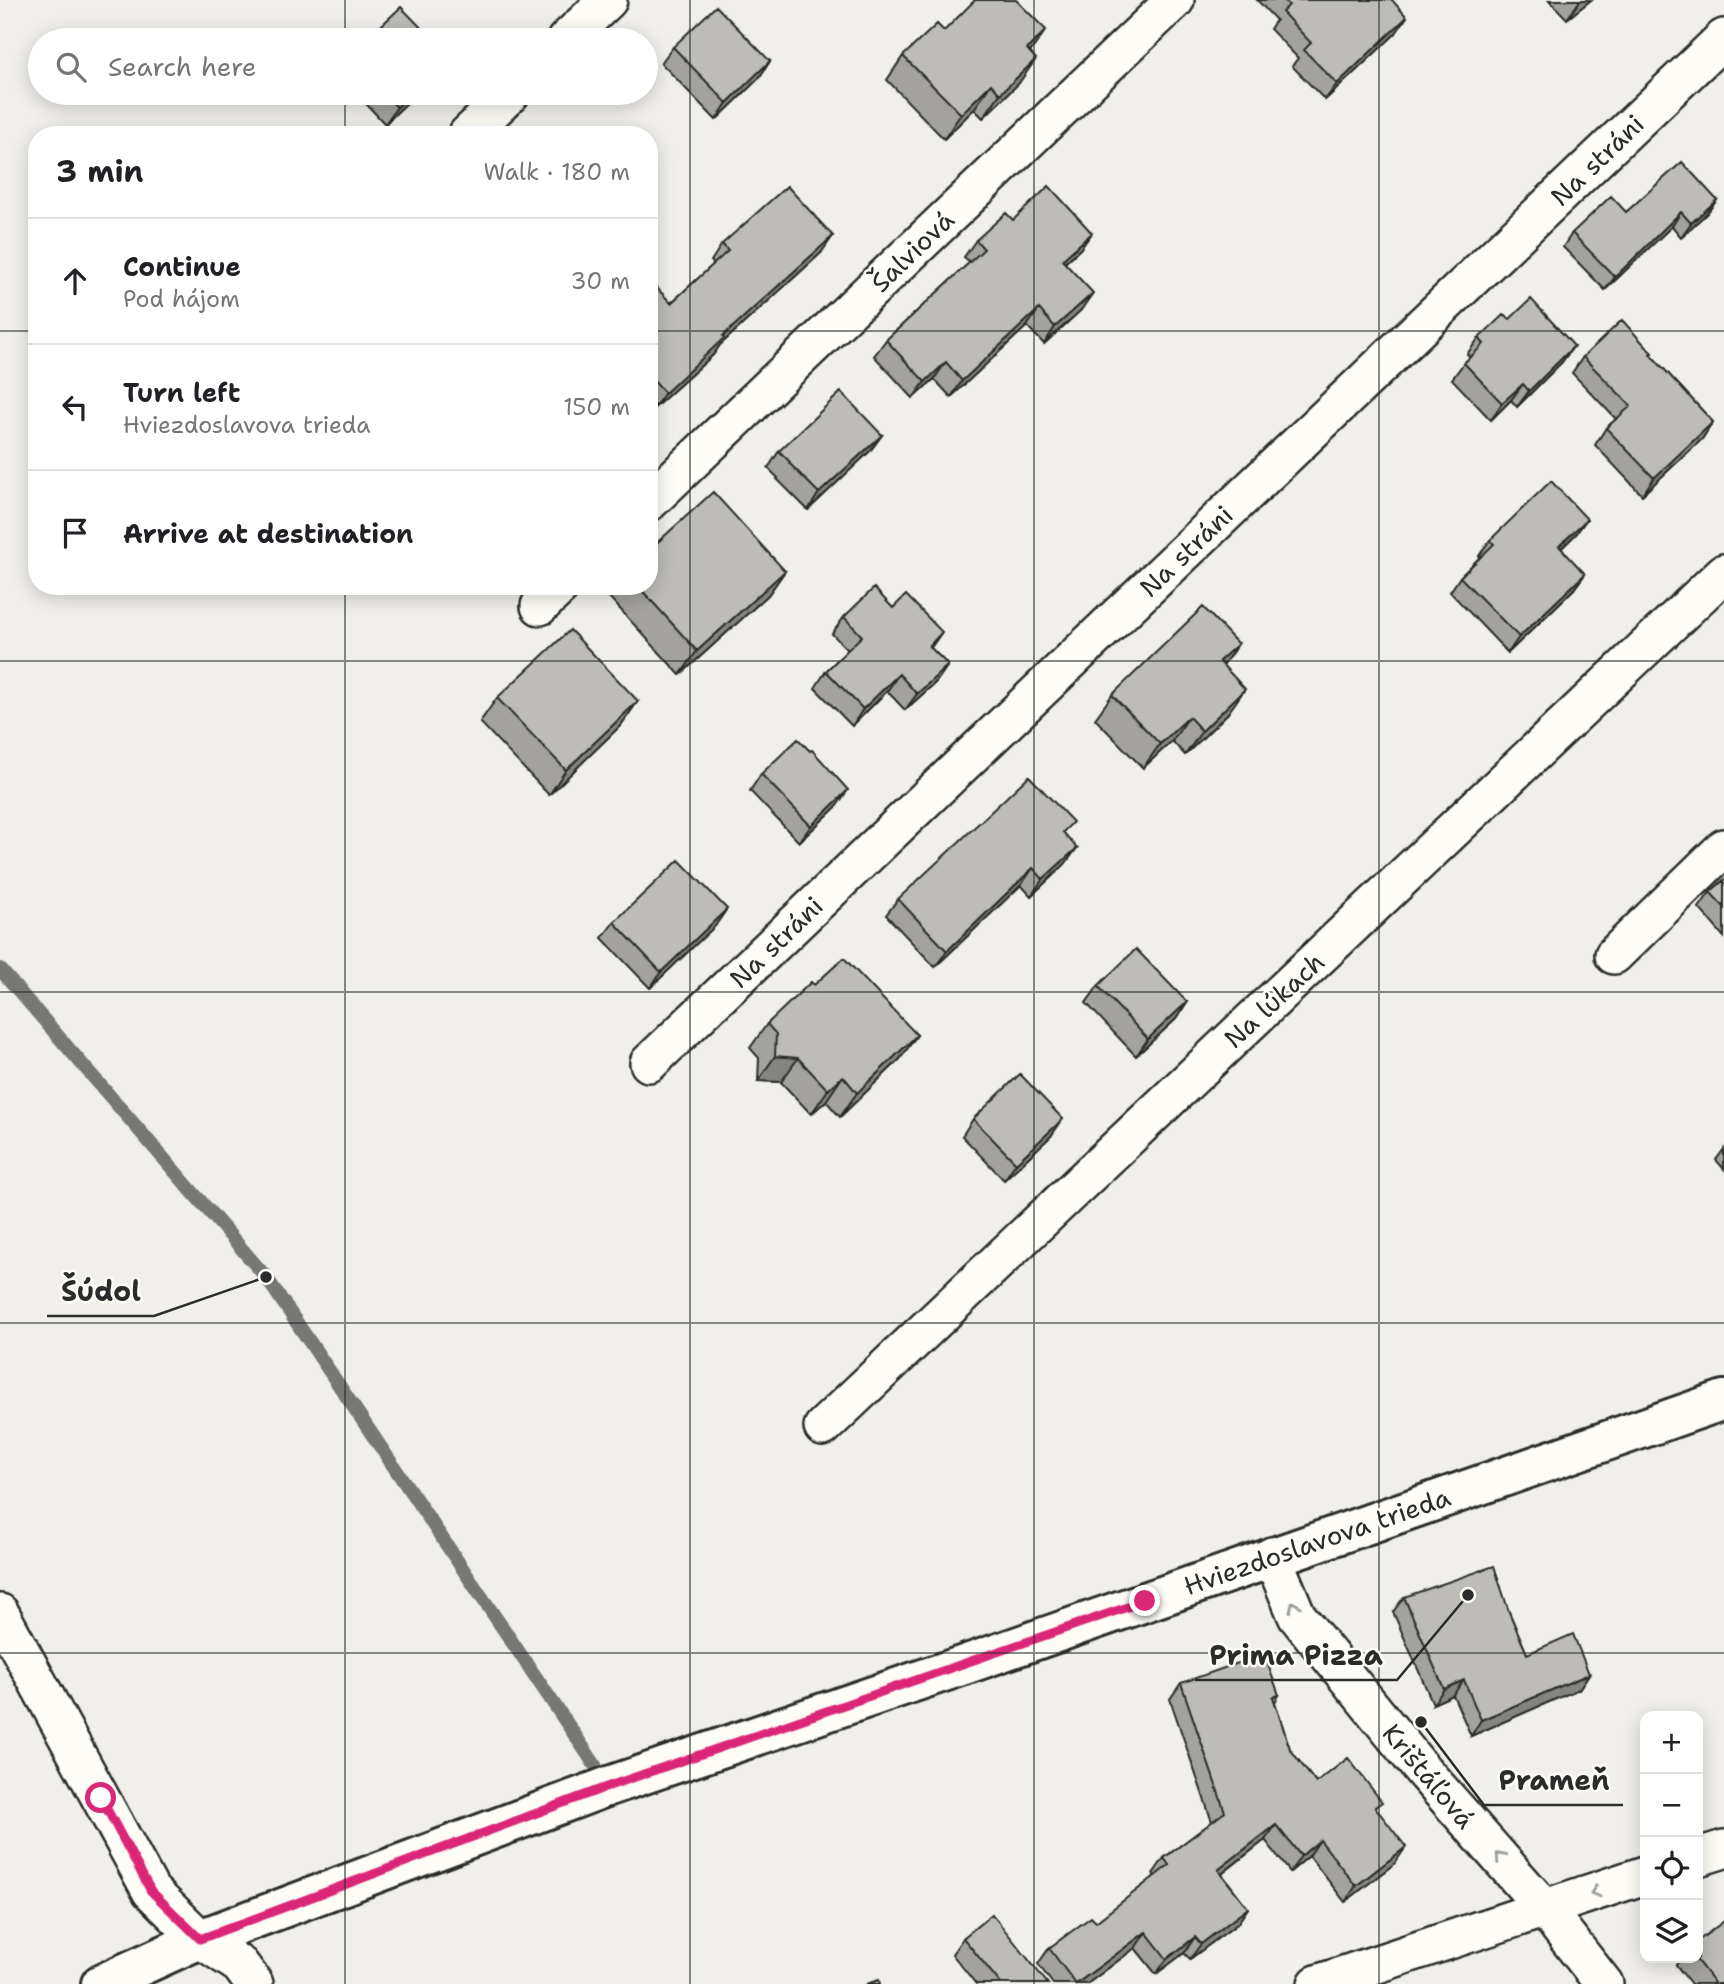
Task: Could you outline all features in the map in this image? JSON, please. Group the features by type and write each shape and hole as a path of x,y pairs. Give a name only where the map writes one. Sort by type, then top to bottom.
{"street":[{"path":"579,28 608,0"},
{"name":"Šalviová","path":"658,493 1175,0"},
{"name":"Na stráni","path":"649,1063 1724,38"},
{"path":"476,126 498,105"},
{"name":"Na lúkach","path":"823,1427 1724,573"},
{"path":"1614,955 1724,848"},
{"name":"Hviezdoslavova trieda","path":"101,1984 200,1939 609,1786 980,1660 1724,1400"},
{"name":"Krištáľová","path":"1272,1556 1297,1616 1424,1772 1545,1909 1604,1984"},
{"path":"0,1613 151,1891 200,1939 240,1965 254,1984"},
{"path":"1703,1855 1724,1849"},
{"path":"1317,1984 1640,1877"}],"building":[{"path":"975,0 1016,0 1046,30 1027,49 1036,59 1000,94 991,84 961,114 903,56 937,24 944,31"},
{"path":"1284,0 1392,0 1407,17 1337,84 1304,50 1311,43 1282,12 1289,5"},
{"path":"716,6 770,61 727,103 673,47"},
{"path":"401,7 421,28 379,28"},
{"path":"1682,162 1717,200 1691,223 1681,212 1615,277 1572,233 1611,196 1626,212"},
{"path":"787,186 833,236 665,393 658,386 658,289 671,303 728,251 722,244"},
{"path":"1049,186 1092,233 1062,260 1093,293 1055,327 1039,309 962,381 946,362 925,382 886,340 984,249 976,240 1006,213 1013,220"},
{"path":"1531,299 1574,346 1529,391 1523,384 1502,403 1464,363 1484,344 1479,338 1504,314 1510,319"},
{"path":"1622,320 1713,422 1654,478 1606,428 1631,406 1583,357"},
{"path":"841,392 882,435 819,493 779,451"},
{"path":"1551,481 1587,519 1559,546 1585,574 1519,637 1460,577 1494,544 1490,540"},
{"path":"713,492 785,571 697,651 646,595 658,595 658,542"},
{"path":"874,588 893,608 906,595 942,632 929,646 948,665 917,694 899,674 863,709 826,671 862,636 844,617"},
{"path":"1203,607 1238,644 1219,661 1245,689 1202,731 1189,717 1160,744 1112,695"},
{"path":"570,630 638,701 566,770 497,698"},
{"path":"798,739 812,750 848,790 811,826 761,774"},
{"path":"1029,776 1073,822 1063,832 1077,848 1043,879 1033,868 947,951 898,899"},
{"path":"679,860 727,909 661,972 614,922"},
{"path":"1724,880 1724,907 1710,892"},
{"path":"1136,949 1187,1002 1148,1039 1098,986"},
{"path":"844,958 917,1035 857,1093 843,1076 828,1090 798,1058 775,1056 776,1034 767,1024 811,982 814,985"},
{"path":"1020,1074 1063,1119 1016,1163 973,1119"},
{"path":"1494,1566 1509,1612 1527,1654 1573,1634 1589,1674 1481,1720 1464,1680 1444,1689 1404,1597"},
{"path":"1264,1654 1279,1695 1273,1697 1290,1749 1316,1783 1348,1758 1382,1802 1375,1807 1406,1847 1356,1886 1320,1840 1301,1856 1276,1825 1218,1870 1248,1908 1201,1944 1195,1937 1167,1959 1146,1932 1076,1984 1049,1948 1091,1917 1096,1922 1169,1865 1164,1858 1225,1812 1181,1683"},
{"path":"992,1914 1048,1984 1001,1984 963,1938"},
{"path":"1724,1921 1724,1984 1715,1984 1699,1963 1703,1963 1703,1937"}],"waterway":[{"path":"0,969 266,1277 595,1765"}],"place":[{"name":"Šúdol","path":"266,1277"},
{"name":"Prima Pizza","path":"1468,1595"},
{"name":"Prameň","path":"1421,1722"}],"route":[{"path":"101,1798 151,1891 200,1939 609,1786 1145,1601"}]}
